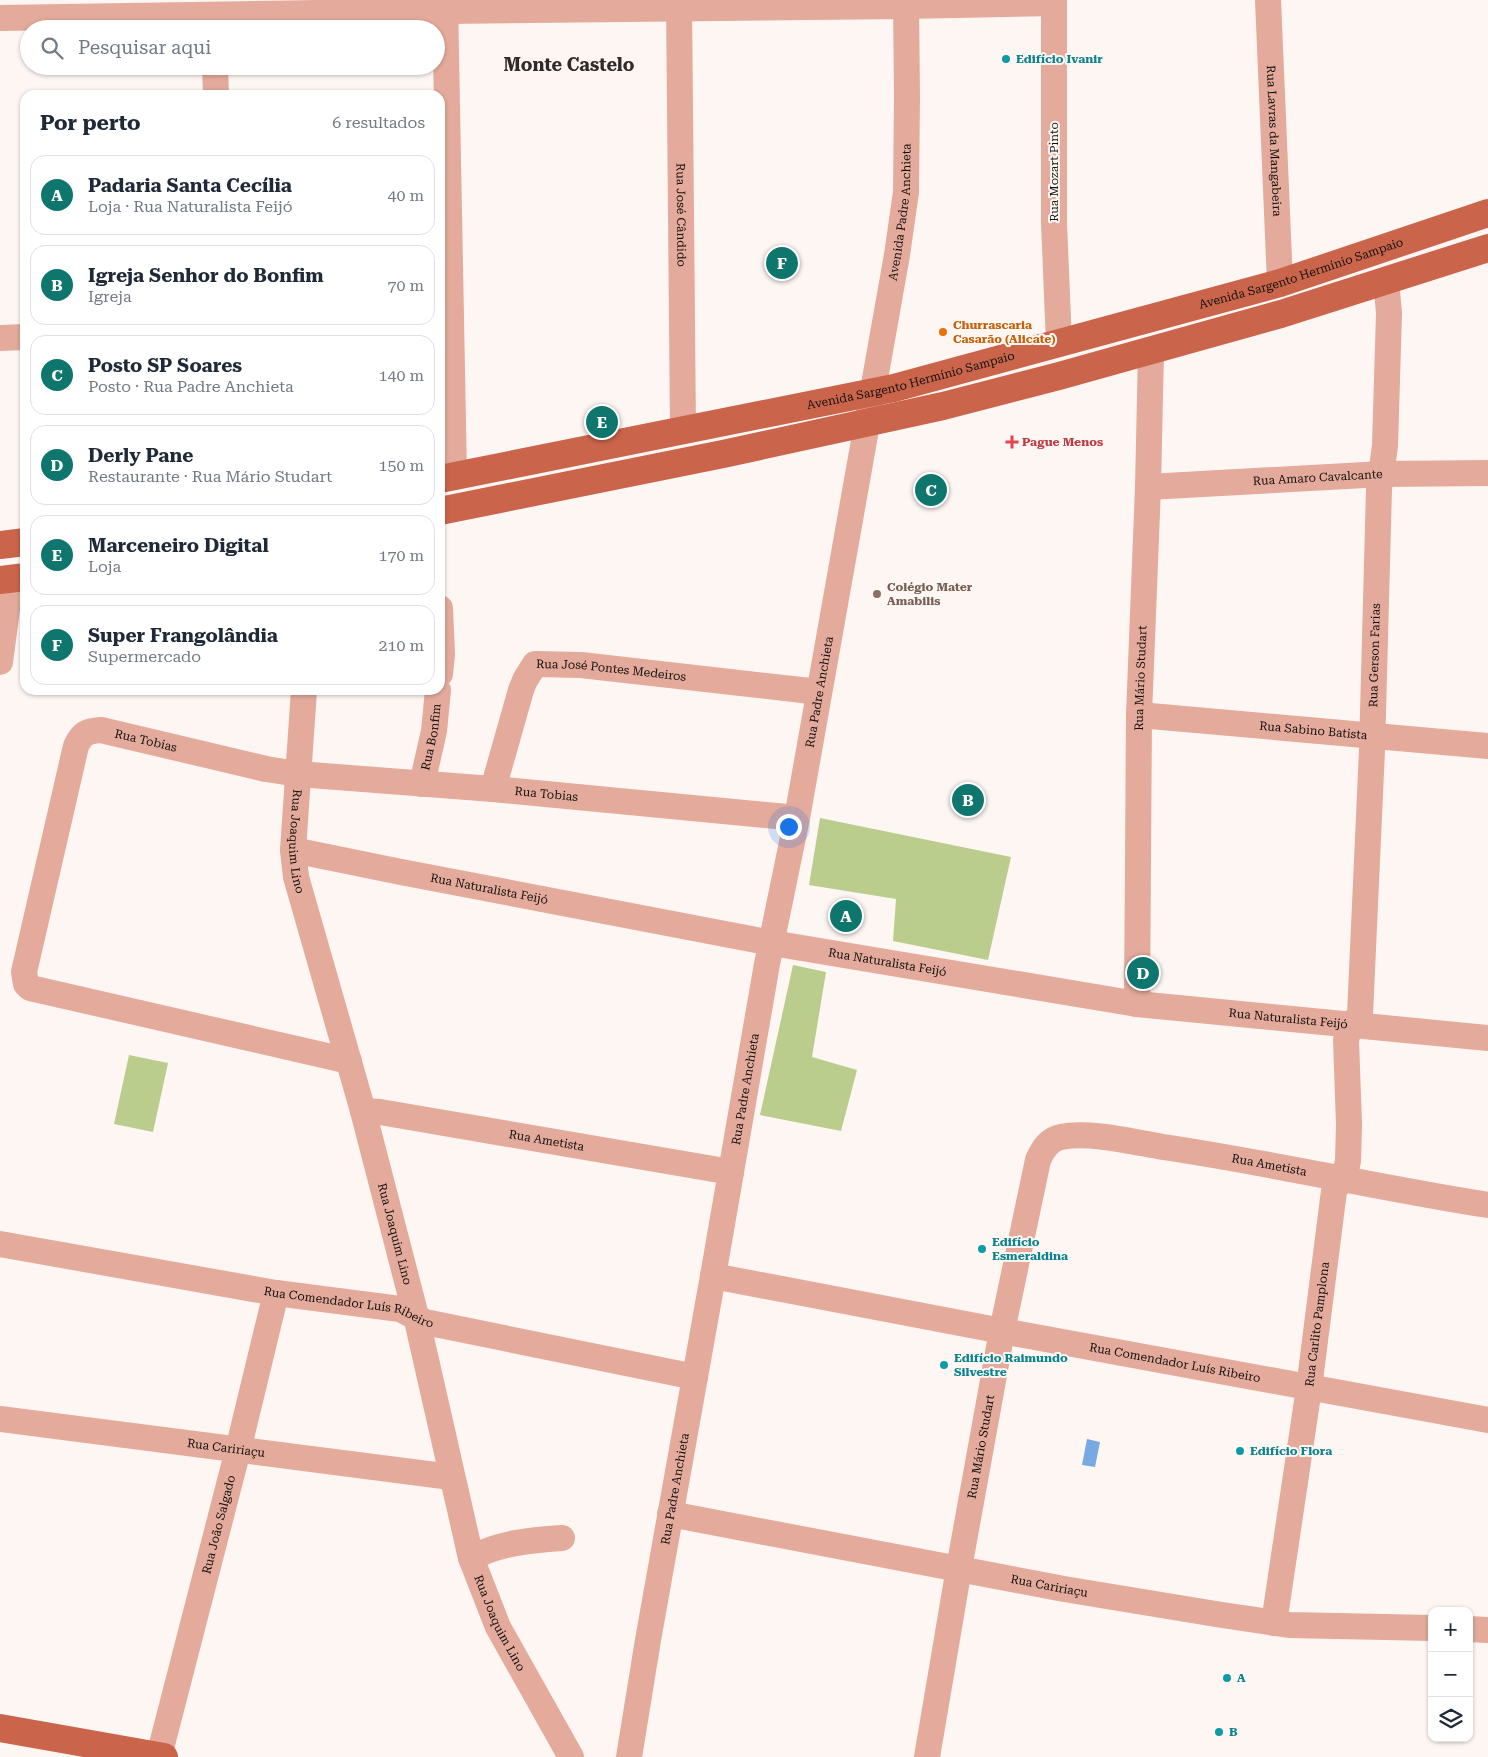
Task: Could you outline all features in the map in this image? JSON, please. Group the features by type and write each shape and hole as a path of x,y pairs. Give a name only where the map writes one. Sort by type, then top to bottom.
{"main road":[{"name":"Avenida Sargento Hermínio Sampaio","path":"447,478 894,388 1280,283 1488,213"},
{"path":"445,510 699,459 943,406 1282,314 1488,248"},
{"path":"0,545 20,543"},
{"path":"0,1728 161,1757"}],"street":[{"name":"Rua Lavras da Mangabeira","path":"1268,0 1280,283"},
{"path":"0,18 215,15 446,6 1054,1"},
{"name":"Rua Mozart Pinto","path":"1054,1 1054,223 1059,343"},
{"name":"Avenida Padre Anchieta","path":"868,422 906,192 908,97 906,3"},
{"name":"Rua José Cândido","path":"679,5 683,430"},
{"path":"446,6 447,478"},
{"path":"216,75 216,90"},
{"name":"Rua Gerson Farias","path":"1350,1026 1360,1015 1380,489 1385,446 1389,313 1386,282"},
{"path":"0,338 20,337"},
{"name":"Rua Mário Studart","path":"1137,1004 1140,715 1151,351"},
{"name":"Rua Padre Anchieta","path":"628,1757 714,1276 767,964 797,818 868,422"},
{"name":"Rua Amaro Cavalcante","path":"1148,487 1383,474 1488,473"},
{"path":"0,662 12,579"},
{"name":"Rua José Pontes Medeiros","path":"493,789 521,690 535,664 581,665 819,692"},
{"name":"Rua Joaquim Lino","path":"304,695 293,850 296,877 363,1111 416,1316 451,1477 471,1558 498,1627 571,1757"},
{"name":"Rua Bonfim","path":"422,784 434,732 438,695"},
{"name":"Rua Sabino Batista","path":"1140,715 1488,746"},
{"name":"Rua Tobias","path":"349,1061 30,988 26,984 24,972 76,746 81,736 86,732 101,730 266,769 298,774 493,789 797,818"},
{"name":"Rua Naturalista Feijó","path":"293,850 772,943 1137,1004 1488,1038"},
{"name":"Rua Carlito Pamplona","path":"1274,1622 1309,1388 1334,1190 1346,1170 1349,1144 1346,1040 1350,1026"},
{"name":"Rua Ametista","path":"363,1111 380,1112 731,1172"},
{"name":"Rua Ametista","path":"1050,1141 1060,1137 1078,1135 1099,1137 1177,1149 1488,1205"},
{"name":"Rua Mário Studart","path":"927,1757 1002,1331 1038,1160 1050,1141"},
{"name":"Rua Comendador Luís Ribeiro","path":"0,1244 276,1293 400,1309 425,1322 695,1377"},
{"name":"Rua Comendador Luís Ribeiro","path":"714,1276 1488,1420"},
{"name":"Rua João Salgado","path":"161,1757 276,1293"},
{"name":"Rua Caririaçu","path":"0,1419 451,1477"},
{"name":"Rua Caririaçu","path":"670,1514 1074,1590 1289,1625 1428,1628"},
{"path":"471,1558 481,1553 529,1540 562,1538"},
{"path":"1473,1629 1488,1630"}],"green space":[{"path":"820,818 1011,857 988,960 893,941 896,899 809,885"},
{"path":"793,965 826,972 812,1057 857,1070 841,1131 760,1115"},
{"path":"129,1055 168,1063 153,1132 114,1124"}],"water":[{"path":"1087,1439 1100,1442 1095,1467 1082,1465"}],"place":[{"name":"Edifício Ivanir","path":"1006,59"},
{"name":"Super Frangolândia","path":"782,263"},
{"name":"Churrascaria Casarão (Alicate)","path":"943,332"},
{"name":"Marceneiro Digital","path":"602,422"},
{"name":"Pague Menos","path":"1012,442"},
{"name":"Posto SP Soares","path":"931,490"},
{"name":"Colégio Mater Amabilis","path":"877,594"},
{"name":"Igreja Senhor do Bonfim","path":"968,800"},
{"name":"Padaria Santa Cecília","path":"846,916"},
{"name":"Derly Pane","path":"1143,973"},
{"name":"Edifício Esmeraldina","path":"982,1249"},
{"name":"Edifício Raimundo Silvestre","path":"944,1365"},
{"name":"Edifício Flora","path":"1240,1451"},
{"name":"A","path":"1227,1678"},
{"name":"B","path":"1219,1732"}],"district":[{"name":"Monte Castelo","path":"569,64"}]}
